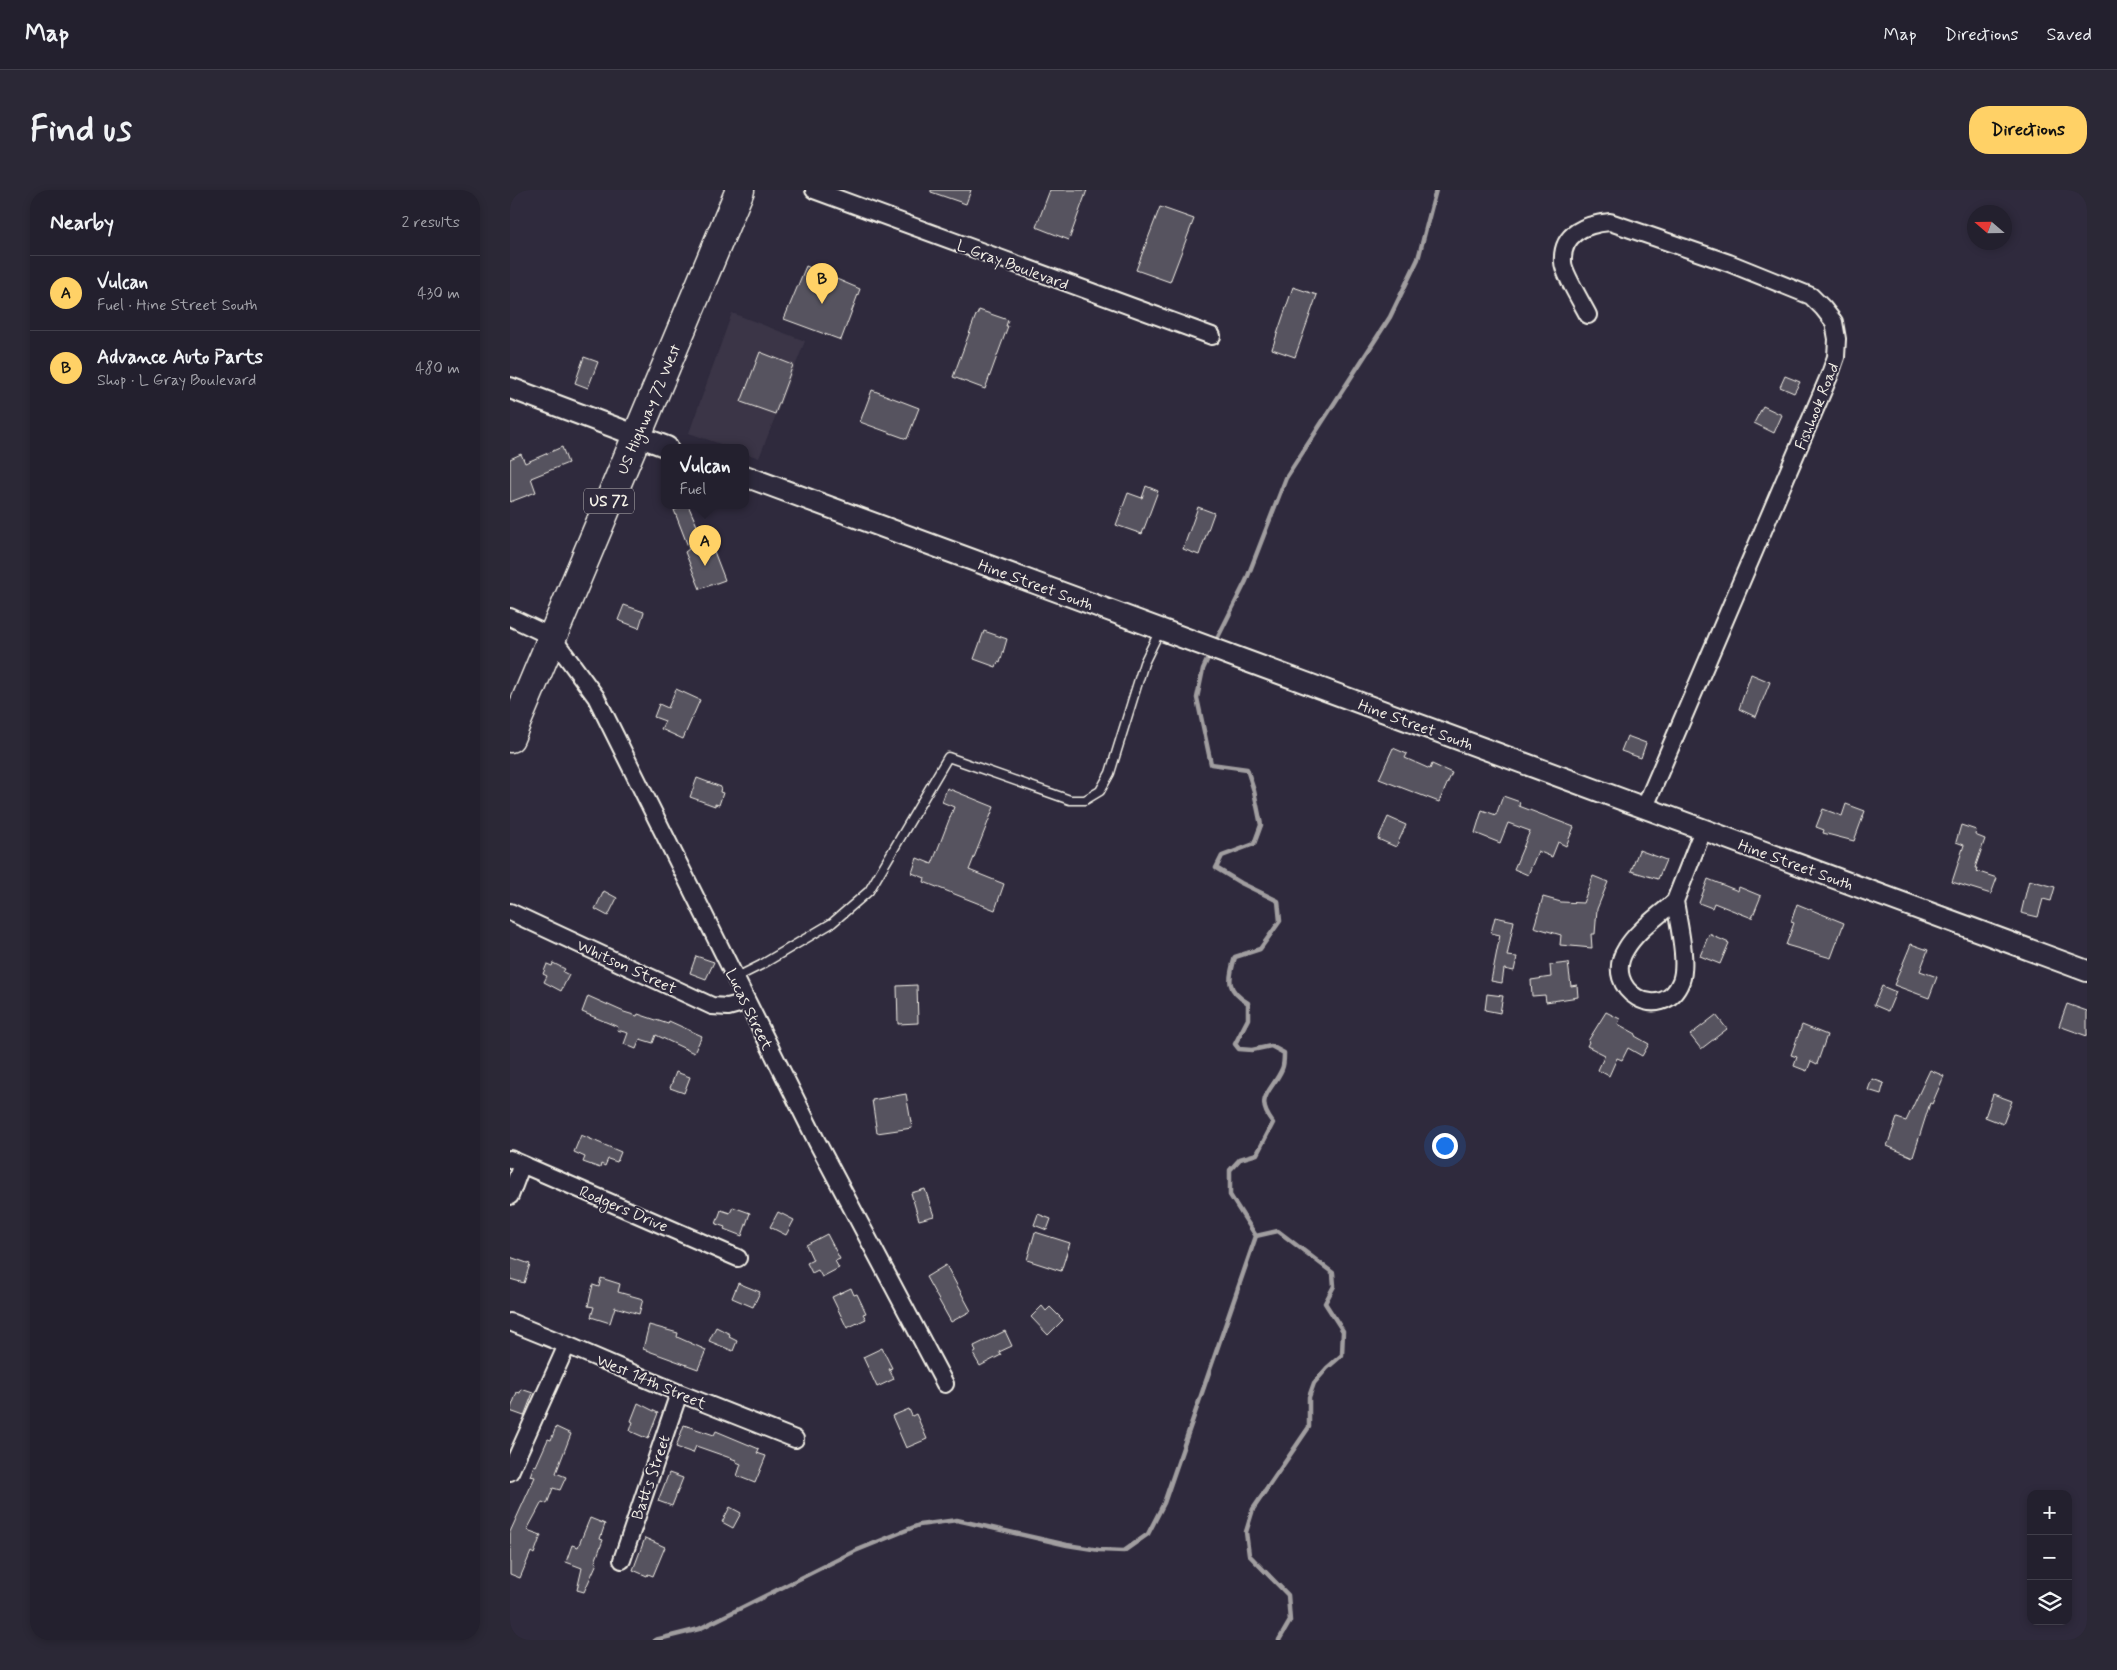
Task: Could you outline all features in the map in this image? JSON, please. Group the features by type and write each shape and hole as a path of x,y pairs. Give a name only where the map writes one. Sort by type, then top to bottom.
{"highway":[{"name":"US Highway 72 West","path":"510,738 740,190"}],"street":[{"name":"L Gray Boulevard","path":"814,190 1212,336"},
{"name":"Fishhook Road","path":"1588,315 1562,264 1565,246 1576,231 1592,223 1610,222 1729,263 1811,296 1834,322 1837,339 1836,357 1830,374 1644,809"},
{"path":"510,388 661,445"},
{"name":"Hine Street South","path":"749,477 2087,971"},
{"path":"510,618 552,637"},
{"name":"Lucas Street","path":"552,637 596,697 817,1142 945,1384"},
{"path":"1675,901 1683,963 1681,980 1672,995 1655,1003 1637,999 1624,986 1620,968 1624,950 1636,936 1675,901 1704,830"},
{"name":"Whitson Street","path":"510,912 712,1006 728,1007 746,1002"},
{"path":"510,1196 516,1161"},
{"name":"Rodgers Drive","path":"516,1161 738,1258"},
{"name":"West 14th Street","path":"510,1322 679,1393 795,1438"},
{"path":"510,1472 568,1345"},
{"name":"Batts Street","path":"622,1560 679,1393"}],"lane":[{"path":"735,978 761,965 832,923 869,891 948,757 1070,800 1085,800 1100,791 1110,773 1144,663 1160,630"}],"shaded area":[{"path":"732,313 805,341 759,458 749,454 749,444 720,444 689,433"}],"building":[{"path":"931,190 971,190 966,204 931,192"},
{"path":"1050,190 1087,190 1069,240 1036,227"},
{"path":"1160,207 1194,219 1170,282 1136,270"},
{"path":"806,266 860,289 841,340 784,319"},
{"path":"1293,287 1317,295 1295,357 1272,349"},
{"path":"979,310 1008,320 1006,326 1008,326 985,389 953,377"},
{"path":"760,352 793,365 775,414 741,402"},
{"path":"584,357 598,362 588,388 575,383"},
{"path":"1785,376 1800,382 1794,393 1780,387"},
{"path":"872,390 919,408 907,439 860,422"},
{"path":"1763,406 1782,415 1774,433 1754,423"},
{"path":"562,447 568,463 531,478 536,492 510,502 510,459 521,454 525,463"},
{"path":"1146,486 1158,491 1142,534 1116,525 1128,493 1142,498"},
{"path":"1198,507 1214,513 1199,555 1183,549"},
{"path":"690,509 705,544 710,541 725,580 700,589 685,552 689,549 674,510"},
{"path":"624,605 644,612 639,628 618,620"},
{"path":"984,631 1007,639 1000,663 998,662 996,667 974,659"},
{"path":"1751,674 1770,682 1756,717 1739,709"},
{"path":"676,689 700,700 683,739 661,729 665,721 654,717 659,704 668,708"},
{"path":"1627,736 1646,743 1641,758 1621,751"},
{"path":"1393,748 1407,754 1405,758 1430,769 1432,764 1452,773 1439,802 1379,779"},
{"path":"697,778 721,787 720,792 723,793 719,805 715,804 715,806 690,797"},
{"path":"947,788 994,807 969,870 1004,884 995,910 924,882 925,878 912,873 917,858 932,864 954,807 942,802"},
{"path":"1503,796 1520,802 1519,806 1574,827 1566,846 1558,842 1552,857 1538,851 1528,875 1514,869 1530,831 1508,823 1500,843 1475,833 1482,810 1496,815"},
{"path":"1846,804 1865,811 1854,841 1823,833 1824,830 1816,827 1823,809 1842,816"},
{"path":"1388,817 1406,825 1396,847 1378,839"},
{"path":"1961,825 1976,830 1975,835 1985,839 1975,868 1977,868 1976,871 1997,878 1991,894 1952,882 1964,845 1956,842"},
{"path":"1639,850 1666,860 1658,879 1631,871"},
{"path":"1593,876 1608,882 1597,909 1595,934 1591,934 1592,948 1560,945 1561,935 1534,927 1543,897 1561,902 1583,903"},
{"path":"1708,879 1738,891 1739,887 1761,896 1752,918 1714,903 1712,908 1699,903"},
{"path":"2029,880 2055,887 2051,901 2043,899 2038,917 2021,913"},
{"path":"604,891 617,898 608,916 595,909"},
{"path":"1797,904 1844,923 1831,958 1786,945 1794,923 1791,922"},
{"path":"1495,917 1514,921 1507,956 1517,957 1514,971 1504,969 1502,983 1491,981 1500,935 1491,933"},
{"path":"1709,934 1729,943 1720,964 1700,956"},
{"path":"1911,944 1928,950 1920,971 1937,977 1929,998 1894,985"},
{"path":"696,956 714,962 706,979 690,973"},
{"path":"553,963 565,969 563,972 569,975 561,991 544,982 547,976 543,974 547,964 552,966"},
{"path":"1568,963 1571,986 1577,985 1578,997 1546,1002 1545,995 1532,996 1531,980 1551,977 1550,965"},
{"path":"917,985 918,1023 898,1024 897,986"},
{"path":"1882,986 1896,992 1888,1011 1874,1005"},
{"path":"1487,994 1503,996 1500,1013 1485,1010"},
{"path":"588,996 624,1012 637,1016 638,1014 668,1024 669,1021 702,1036 694,1053 656,1035 653,1043 640,1039 636,1049 624,1044 628,1033 617,1030 618,1027 582,1012"},
{"path":"2067,1004 2087,1011 2087,1036 2059,1026"},
{"path":"1606,1012 1620,1019 1618,1024 1649,1044 1642,1056 1628,1048 1622,1060 1617,1058 1609,1076 1598,1070 1605,1055 1587,1046 1588,1041"},
{"path":"1716,1015 1727,1029 1701,1049 1690,1035"},
{"path":"1802,1025 1827,1035 1817,1064 1811,1061 1807,1071 1794,1066 1797,1057 1791,1055"},
{"path":"1930,1070 1944,1076 1932,1104 1930,1103 1913,1157 1887,1146 1897,1118 1906,1121"},
{"path":"676,1072 690,1077 684,1093 670,1088"},
{"path":"1872,1079 1884,1083 1881,1094 1868,1090"},
{"path":"906,1094 912,1128 877,1133 872,1100"},
{"path":"1993,1094 2012,1101 2003,1124 1985,1117"},
{"path":"581,1135 621,1152 617,1162 608,1159 605,1166 601,1164 600,1168 583,1162 585,1157 574,1152"},
{"path":"925,1189 934,1216 919,1220 911,1193"},
{"path":"733,1207 750,1213 742,1236 716,1224 721,1210 730,1213"},
{"path":"778,1212 794,1220 786,1235 770,1227"},
{"path":"1038,1214 1051,1219 1047,1230 1034,1225"},
{"path":"1035,1232 1070,1243 1061,1271 1027,1260"},
{"path":"827,1234 840,1259 835,1261 839,1268 822,1277 818,1270 812,1273 807,1263 813,1260 806,1245"},
{"path":"510,1257 530,1264 524,1283 510,1279"},
{"path":"946,1265 971,1311 951,1322 926,1277"},
{"path":"601,1278 620,1284 618,1292 643,1299 639,1314 615,1307 610,1323 591,1317 594,1307 588,1306 593,1285 599,1287"},
{"path":"738,1283 760,1292 753,1307 732,1298"},
{"path":"851,1288 854,1295 857,1294 866,1313 863,1314 866,1319 847,1328 832,1297"},
{"path":"1042,1306 1046,1311 1050,1307 1063,1320 1048,1335 1031,1317"},
{"path":"649,1325 678,1333 677,1337 706,1350 698,1369 643,1349"},
{"path":"716,1327 730,1334 729,1337 737,1341 733,1351 709,1341"},
{"path":"1005,1331 1012,1346 999,1352 1001,1355 980,1366 973,1354 976,1352 974,1346"},
{"path":"882,1348 892,1368 889,1369 894,1379 877,1387 863,1357"},
{"path":"521,1389 533,1393 524,1416 510,1411 517,1392 520,1393"},
{"path":"638,1403 658,1413 648,1439 630,1431 633,1422 631,1421"},
{"path":"909,1409 912,1416 916,1414 927,1439 906,1448 892,1416"},
{"path":"684,1425 714,1435 716,1431 759,1449 757,1453 766,1456 755,1483 737,1476 741,1464 736,1462 736,1460 696,1446 693,1453 676,1447"},
{"path":"556,1427 571,1434 556,1473 566,1477 560,1490 553,1488 547,1504 542,1502 527,1530 541,1535 534,1554 531,1552 520,1578 510,1574 510,1532 535,1477 530,1476 534,1465 536,1466 548,1439 551,1440"},
{"path":"669,1473 683,1478 672,1506 658,1501"},
{"path":"730,1507 741,1513 733,1528 722,1522"},
{"path":"590,1518 605,1524 600,1539 603,1540 595,1562 597,1563 584,1592 577,1590 582,1568 566,1562 572,1545 578,1547"},
{"path":"645,1538 665,1547 653,1576 648,1574 647,1576 633,1570"}],"waterway":[{"path":"1217,639 1246,581 1286,478 1390,317 1418,259 1436,190"},
{"path":"1208,658 1203,669 1197,698 1211,764 1247,769 1261,825 1254,844 1222,856 1216,868 1278,901 1280,921 1260,949 1235,957 1230,978 1232,989 1248,1003 1248,1019 1235,1044 1239,1049 1252,1050 1271,1046 1284,1053 1282,1069 1264,1101 1267,1114 1273,1123 1257,1154 1240,1159 1230,1170 1230,1195 1256,1236"},
{"path":"1256,1236 1278,1231 1333,1273 1334,1286 1325,1303 1343,1331 1342,1355 1314,1383 1309,1397 1309,1427 1253,1509 1246,1532 1249,1555 1288,1595 1290,1621 1279,1640"},
{"path":"655,1640 699,1629 855,1551 919,1525 957,1520 1067,1545 1099,1550 1124,1551 1148,1534 1164,1503 1256,1236"}],"place":[{"name":"Advance Auto Parts","path":"822,304"},
{"name":"Vulcan","path":"705,566"}]}
